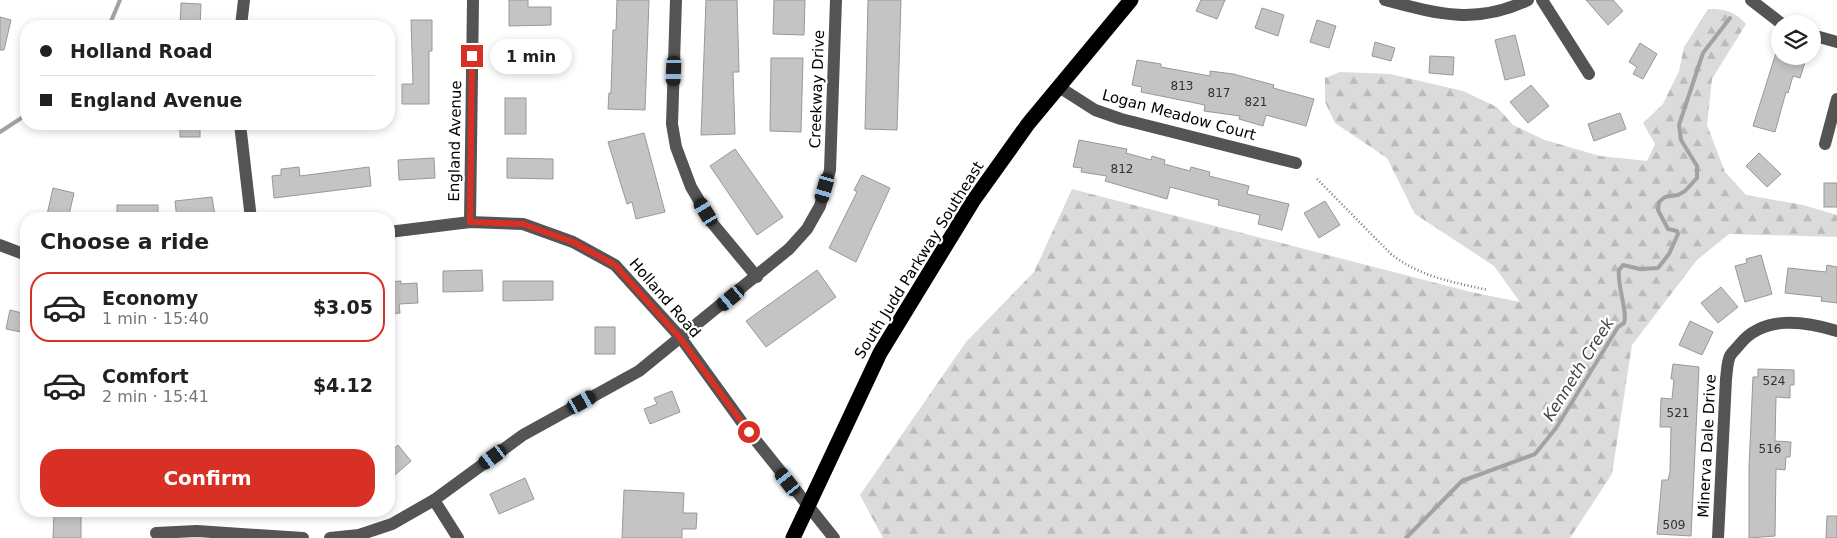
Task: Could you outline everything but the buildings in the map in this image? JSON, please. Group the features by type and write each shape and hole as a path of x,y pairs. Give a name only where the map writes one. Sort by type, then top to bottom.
{"highway":[{"name":"South Judd Parkway Southeast","path":"793,538 880,353 973,201 1028,124 1131,0"}],"street":[{"path":"242,20 244,0"},
{"name":"England Avenue","path":"470,222 473,0"},
{"path":"676,0 672,124 676,148 691,187 713,224 757,277"},
{"name":"Creekway Drive","path":"330,538 358,535 392,524 434,500 523,435 640,371 789,249 807,229 820,206 830,170 836,0"},
{"path":"1385,0 1440,13 1473,16 1507,10 1528,0"},
{"path":"1542,0 1589,74"},
{"path":"1751,0 1771,15"},
{"path":"1821,38 1837,42"},
{"name":"Logan Meadow Court","path":"1059,87 1095,110 1121,119 1296,164"},
{"path":"1825,144 1837,99"},
{"path":"241,130 250,212"},
{"name":"Holland Road","path":"395,231 470,222 523,224 573,242 615,265 680,338 749,432 834,538"},
{"path":"0,245 20,253"},
{"name":"Minerva Dale Drive","path":"1718,538 1726,379 1730,356 1742,341 1758,328 1775,322 1801,324 1837,331"},
{"path":"434,500 458,538"},
{"path":"156,532 196,531 303,538"}],"path":[{"path":"1317,179 1390,254 1403,264 1434,278 1488,290"}],"green space":[{"path":"1708,9 1729,12 1738,16 1746,24 1712,79 1707,125 1725,172 1746,195 1803,205 1837,215 1837,237 1729,234 1697,260 1632,345 1612,474 1570,538 883,538 860,495 966,342 1034,272 1072,189 1471,292 1520,302 1494,266 1415,214 1387,158 1335,123 1325,102 1325,78 1340,72 1390,74 1463,91 1497,107 1513,125 1545,140 1600,156 1647,161 1655,144 1643,123 1663,104 1679,71 1684,47"}],"waterway":[{"path":"112,20 120,0"},
{"name":"Kenneth Creek","path":"1406,538 1462,481 1535,454 1556,428 1618,327 1624,323 1625,312 1619,270 1623,265 1640,269 1658,268 1669,254 1678,234 1677,231 1668,229 1658,210 1659,202 1665,197 1678,195 1685,191 1697,178 1697,166 1681,140 1679,125 1703,53 1730,18"},
{"path":"0,132 20,119"}],"route":[{"path":"472,56 470,222 523,224 573,242 615,265 680,338 749,432"}]}
